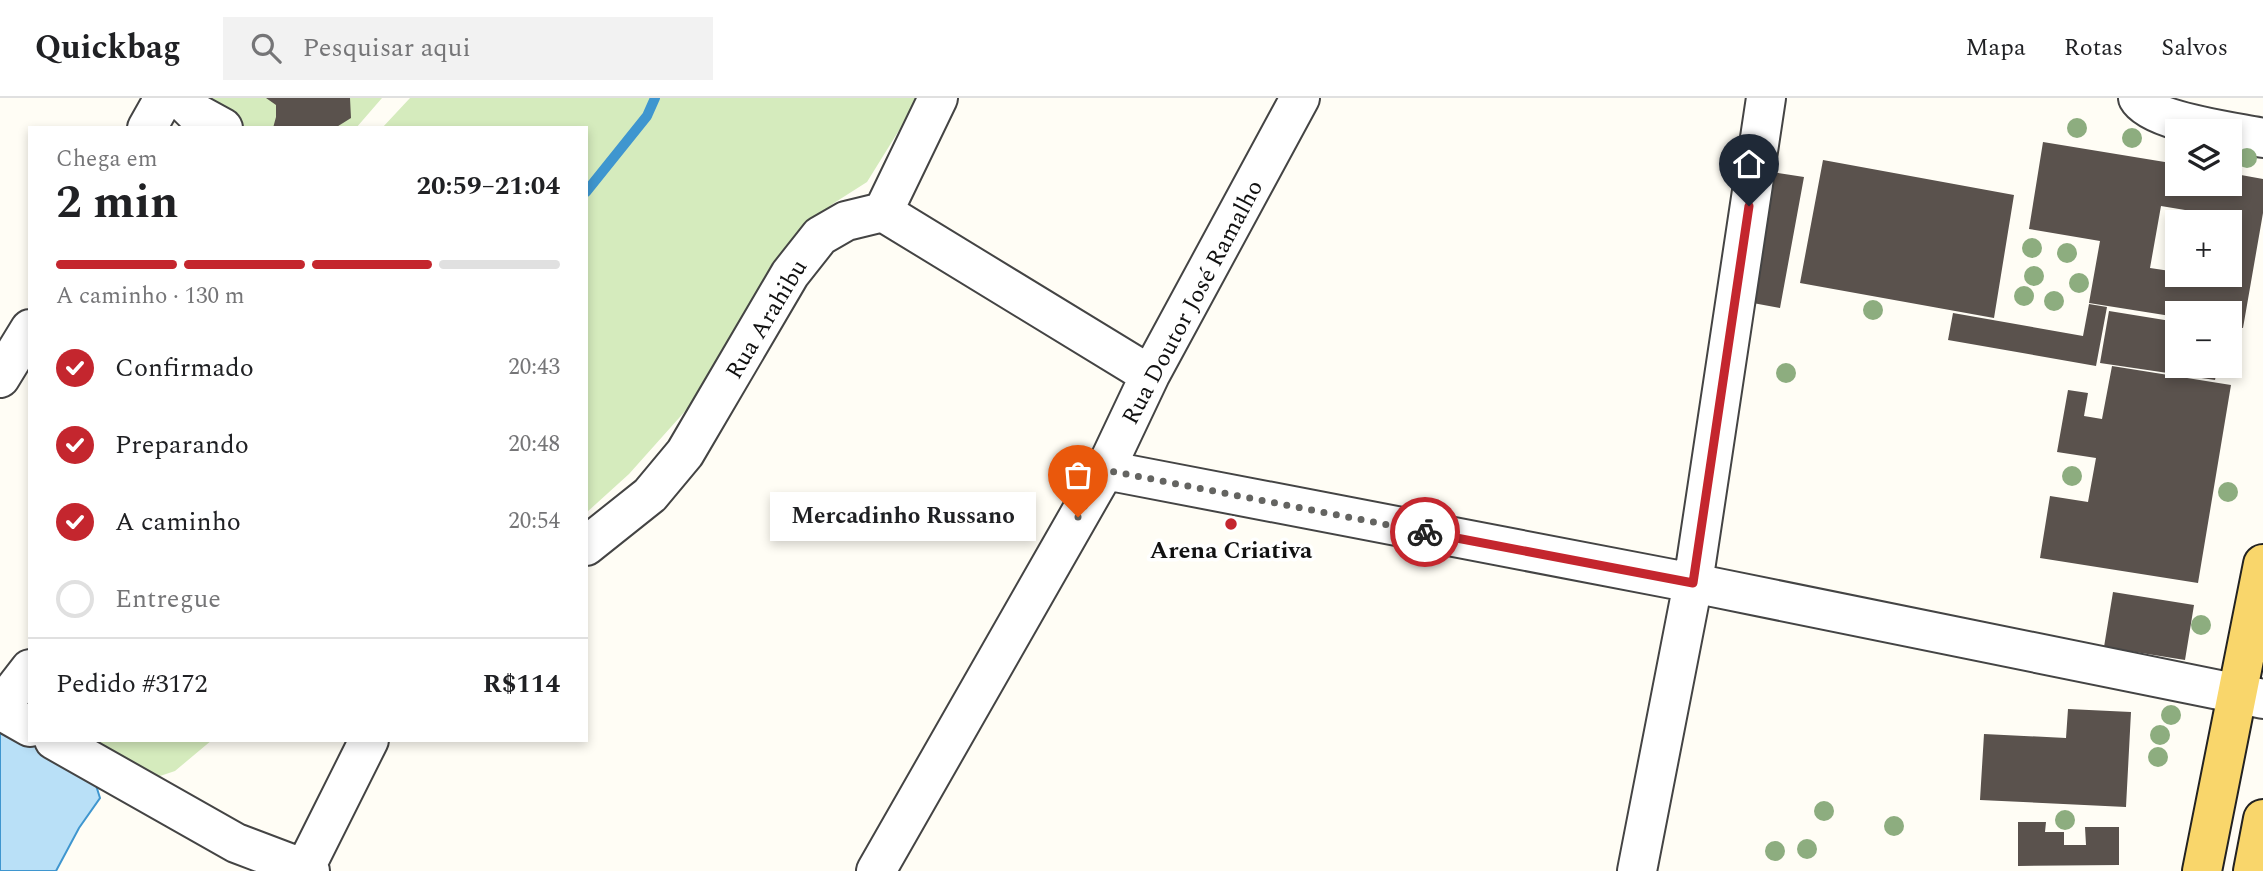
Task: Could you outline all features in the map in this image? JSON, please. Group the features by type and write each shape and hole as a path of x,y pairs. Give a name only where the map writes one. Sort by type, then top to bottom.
{"main road":[{"path":"2202,871 2249,696 2263,564"},
{"path":"2253,871 2263,819"}],"street":[{"path":"147,126 164,98"},
{"path":"180,98 194,112 219,126"},
{"path":"938,98 883,212 1150,375"},
{"name":"Rua Doutor José Ramalho","path":"876,871 1105,470 1150,375 1300,98"},
{"path":"1637,871 1693,583 1766,98"},
{"path":"2139,100 2150,110 2165,117 2263,138"},
{"name":"Rua Arahibu","path":"588,544 650,495 684,453 790,274 820,236 846,221 883,212"},
{"path":"0,377 28,331"},
{"path":"1105,470 1693,583 2249,696"},
{"path":"28,671 0,709 28,726"},
{"path":"57,742 232,857 308,870 368,742"}],"green space":[{"path":"203,98 382,98 358,126 222,126"},
{"path":"410,98 919,98 867,182 801,229 704,390 629,474 588,511 588,126 384,126"},
{"path":"77,742 210,742 175,771 148,780"}],"water":[{"path":"11,731 94,779 100,798 79,828 56,871 0,871 0,734"}],"building":[{"path":"266,98 350,98 351,118 338,126 274,126 276,105"},
{"path":"2043,142 2165,162 2165,196 2242,196 2242,175 2263,179 2263,213 2243,328 2242,301 2165,301 2165,315 2089,303 2100,241 2029,229"},
{"path":"1823,160 2014,195 1994,318 1800,283"},
{"path":"1766,171 1804,177 1780,308 1742,301"},
{"path":"2089,304 2107,307 2096,366 1948,340 1953,313 2083,336"},
{"path":"2109,311 2165,320 2165,373 2100,363"},
{"path":"2112,366 2165,374 2165,378 2187,378 2231,385 2198,583 2040,558 2050,496 2088,502 2096,458 2057,452 2068,390 2088,393 2084,416 2102,419"},
{"path":"2113,592 2194,605 2185,660 2104,647"},
{"path":"2068,709 2131,712 2126,807 1980,800 1984,734 2066,738"},
{"path":"2018,822 2046,822 2045,832 2064,832 2064,845 2086,845 2085,827 2119,827 2119,865 2018,866"}],"waterway":[{"path":"588,190 647,116 655,98"}],"way so far":[{"path":"1078,517 1105,470 1425,532"}],"place":[{"name":"Mercadinho Russano","path":"1078,517"},
{"name":"Arena Criativa","path":"1231,524"}],"route":[{"path":"1425,532 1693,583 1749,206"}]}
